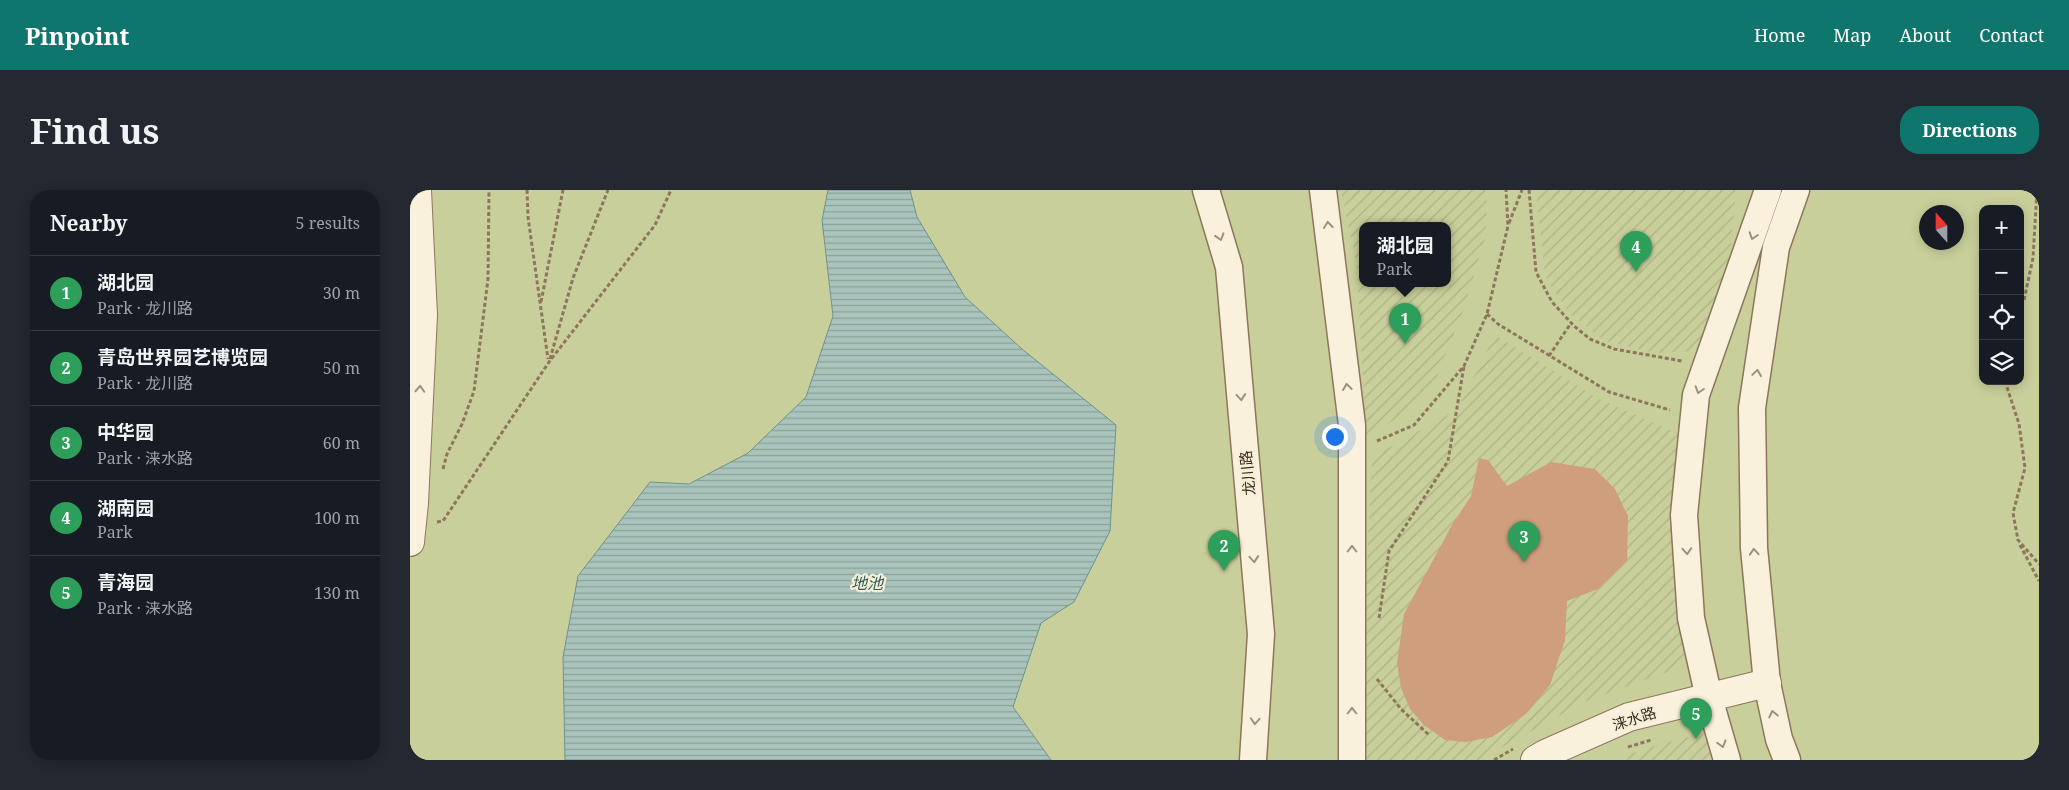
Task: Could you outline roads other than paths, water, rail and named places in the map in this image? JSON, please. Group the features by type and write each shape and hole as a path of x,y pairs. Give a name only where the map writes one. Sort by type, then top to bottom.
{"street":[{"path":"411,533 423,315 417,190"},
{"name":"龙川路","path":"1206,190 1229,267 1261,634 1253,760"},
{"path":"1323,190 1352,425 1352,760"},
{"path":"1727,760 1709,698 1691,618 1684,515 1696,395 1768,190"},
{"path":"1787,760 1778,739 1767,683 1754,548 1752,408 1776,247 1796,190"},
{"name":"涞水路","path":"1535,760 1630,717 1767,683"}],"water":[{"name":"地池","path":"828,190 910,190 917,217 965,297 1022,349 1116,425 1110,531 1074,602 1041,623 1013,707 1051,760 565,760 563,657 578,576 650,482 689,484 748,453 806,397 833,316 822,220"}],"place":[{"name":"湖南园","path":"1636,272"},
{"name":"湖北园","path":"1405,344"},
{"name":"中华园","path":"1524,562"},
{"name":"青岛世界园艺博览园","path":"1224,571"},
{"name":"青海园","path":"1696,739"}]}
